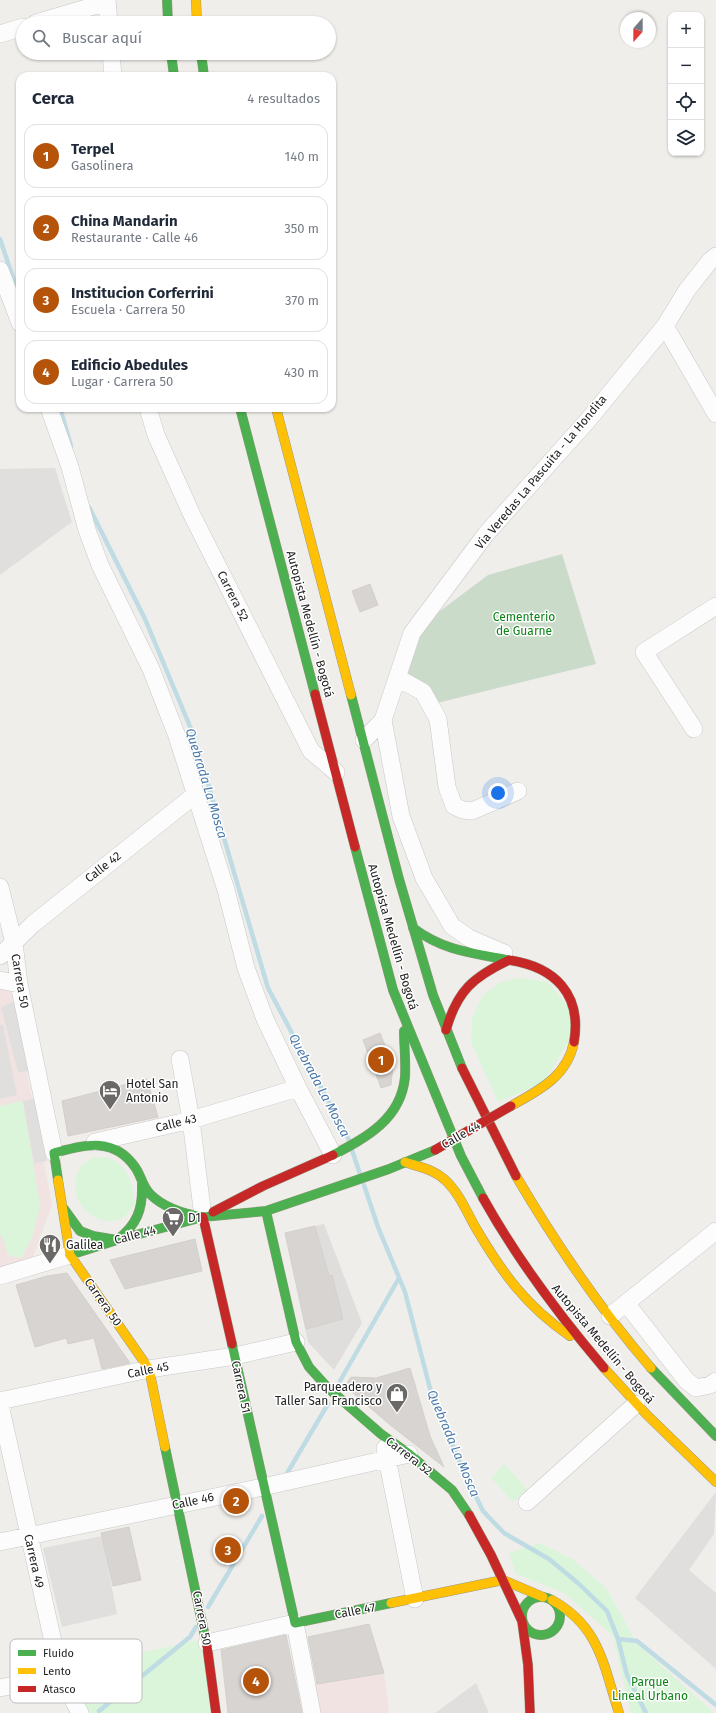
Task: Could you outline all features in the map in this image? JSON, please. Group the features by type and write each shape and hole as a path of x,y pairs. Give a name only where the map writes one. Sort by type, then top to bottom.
{"main road":[{"path":"167,0 168,16"},
{"path":"196,0 197,16"},
{"path":"172,60 173,72"},
{"path":"202,60 203,72"},
{"name":"Autopista Medellín - Bogotá","path":"241,412 393,990 404,1020 468,1170 481,1195 532,1276 562,1318 636,1404 716,1482"},
{"name":"Autopista Medellín - Bogotá","path":"277,412 413,928 446,1030 472,1092 508,1163 534,1207 592,1295 610,1316 639,1355 716,1436"},
{"name":"Calle 44","path":"70,1255 117,1240 203,1217 266,1211 389,1168 435,1150 551,1082 564,1068 570,1055 576,1030 575,1007 562,985 545,970 516,960 443,947 424,937 413,928"},
{"path":"446,1030 453,1004 461,992 470,983 492,967 516,960"},
{"name":"Calle 44","path":"203,1217 262,1186 337,1153 374,1132 394,1113 401,1099 405,1082 404,1020"},
{"path":"60,1195 62,1176 69,1162 90,1144 113,1146 126,1156 136,1169 142,1184 150,1194 164,1204 186,1214 203,1217"},
{"name":"Calle 43","path":"54,1153 90,1144"},
{"name":"Carrera 50","path":"54,1153 70,1255 149,1369 206,1636 216,1713"},
{"path":"405,1162 432,1171 449,1184 498,1267 518,1292 536,1312 555,1327 585,1344"},
{"path":"63,1207 80,1231 92,1236 117,1240 130,1231 139,1217 143,1201 142,1184"},
{"name":"Carrera 52","path":"266,1211 296,1342 309,1367 328,1388 381,1434 409,1454 452,1490 473,1521 522,1621 528,1665 530,1713"},
{"name":"Carrera 51","path":"203,1217 295,1623"},
{"path":"503,1580 552,1600 569,1610 583,1622 594,1638 619,1713"},
{"name":"Calle 47","path":"295,1623 503,1580"},
{"path":"542,1597 537,1597 528,1602 522,1611 522,1621 525,1627 535,1635 541,1636 553,1632 571,1630 581,1632 594,1638"},
{"path":"552,1600 557,1604 561,1616 560,1622 553,1632"}],"street":[{"path":"59,16 107,1 108,16"},
{"path":"0,34 16,29"},
{"path":"112,60 113,72"},
{"name":"Via Veredas La Pascuita - La Hondita","path":"364,740 383,720 412,633 486,534 589,419 665,326 687,290 710,261 716,256"},
{"path":"0,270 16,312"},
{"path":"665,326 716,414"},
{"path":"50,412 70,467 87,530 97,558 151,669 177,736 226,890 246,968 265,1019 298,1088 337,1153"},
{"name":"Carrera 52","path":"149,412 156,435 192,515 312,751 336,772"},
{"path":"694,729 644,652 716,606"},
{"path":"398,678 423,692 438,719 447,787 454,806 463,810 472,811 518,791"},
{"path":"383,720 401,816 424,878 452,926 469,938 516,960"},
{"name":"Calle 42","path":"0,956 39,919 196,794"},
{"name":"Carrera 50","path":"0,887 14,943 19,984 54,1153"},
{"path":"0,980 19,984"},
{"name":"Carrera 51","path":"180,1059 192,1120 203,1217"},
{"name":"Calle 43","path":"90,1144 192,1120 298,1088"},
{"path":"610,1316 716,1231"},
{"name":"Calle 44","path":"4,1275 70,1255"},
{"path":"626,1303 686,1380 696,1388 710,1385 716,1381"},
{"name":"Calle 45","path":"0,1401 149,1369 234,1356 296,1342"},
{"path":"527,1502 636,1404"},
{"name":"Carrera 49","path":"0,1405 52,1639"},
{"path":"381,1434 415,1599"},
{"name":"Calle 46","path":"0,1542 263,1487 409,1454"},
{"name":"Carrera 51","path":"295,1623 312,1713"},
{"name":"Calle 47","path":"206,1636 295,1623"},
{"path":"0,1688 10,1686"}],"shaded area":[{"path":"55,468 72,522 0,575 0,469"},
{"path":"0,986 11,992 14,1002 52,1205 33,1257 0,1266"},
{"path":"14,1002 32,1071 18,1072 1,1007"},
{"path":"0,1025 3,1025 17,1095 0,1099"},
{"path":"35,1098 47,1161 34,1163 23,1101"},
{"path":"324,1224 362,1323 334,1370 308,1342 285,1233"},
{"path":"716,1492 714,1534 689,1570 716,1593 716,1669 635,1598"},
{"path":"102,1536 117,1614 62,1627 43,1548"},
{"path":"384,1673 389,1713 320,1713 315,1684"},
{"path":"476,1683 489,1713 435,1713"}],"green space":[{"name":"Cementerio de Guarne","path":"562,554 596,664 437,703 406,675 416,637 440,611 488,575"},
{"path":"519,978 548,982 570,1009 571,1037 544,1082 498,1102 471,1042 472,1019 482,996 499,983"},
{"path":"23,1101 40,1206 33,1234 22,1258 15,1257 8,1253 0,1234 0,1106"},
{"path":"94,1157 109,1158 117,1162 129,1178 135,1203 128,1213 121,1219 107,1221 98,1218 89,1213 77,1198 75,1188 76,1178 80,1168"},
{"path":"504,1464 527,1489 513,1502 491,1478"},
{"name":"Parque Lineal Urbano","path":"540,1543 574,1560 607,1589 637,1644 714,1713 631,1713 613,1636 564,1593 516,1574 509,1553"},
{"path":"203,1639 210,1713 88,1713 84,1703 142,1703 142,1653"}],"building":[{"path":"370,584 378,605 360,612 352,591"},
{"path":"380,1033 393,1065 391,1085 381,1088 363,1040"},
{"name":"Hotel San Antonio","path":"147,1079 158,1117 68,1136 62,1101"},
{"path":"315,1226 329,1276 332,1275 343,1319 306,1329 285,1233"},
{"path":"195,1239 202,1271 125,1289 110,1260"},
{"path":"67,1273 130,1363 102,1369 94,1338 68,1344 66,1338 35,1347 16,1285 47,1276"},
{"name":"Parqueadero y Taller San Francisco","path":"410,1368 430,1436 444,1467 389,1424 345,1386 351,1377 376,1378"},
{"path":"129,1527 141,1580 113,1586 101,1533"},
{"path":"369,1624 384,1673 317,1684 308,1637"},
{"path":"286,1635 302,1713 228,1713 221,1650"}],"waterway":[{"name":"Quebrada La Mosca","path":"0,239 16,286"},
{"name":"Quebrada La Mosca","path":"61,412 71,446"},
{"name":"Quebrada La Mosca","path":"89,507 145,619 194,736 268,988 349,1140"},
{"name":"Quebrada La Mosca","path":"352,1150 360,1174"},
{"name":"Quebrada La Mosca","path":"364,1185 378,1227 405,1292 433,1400 464,1472 483,1511 504,1533 549,1559 578,1583 607,1611 618,1639 627,1675 646,1713"},
{"path":"340,1381 399,1278"},
{"path":"286,1475 328,1404"},
{"path":"208,1607 262,1516"},
{"path":"142,1676 190,1637 196,1627"},
{"path":"618,1639 637,1641 716,1705"},
{"path":"99,1711 109,1703"}],"traffic: fast":[{"path":"167,0 168,16"},
{"path":"172,60 173,72"},
{"path":"202,60 203,72"},
{"path":"241,412 315,694"},
{"path":"351,695 399,879 433,995 462,1068"},
{"path":"355,847 393,990 461,1156 483,1198"},
{"path":"413,928 436,942 447,946 471,953 509,960"},
{"path":"333,1155 370,1133 380,1125 397,1104 402,1092 405,1077 404,1031"},
{"path":"58,1180 54,1153 77,1147 98,1145 108,1147 126,1157 137,1170 147,1191 156,1199 175,1210 203,1217"},
{"path":"70,1255 117,1240 203,1217 266,1211 389,1169 435,1150"},
{"path":"64,1209 80,1231 93,1236 117,1240 124,1234 137,1216 140,1209 142,1184"},
{"path":"266,1211 296,1342 309,1367 328,1388 381,1434 409,1454 452,1490 469,1515"},
{"path":"232,1344 295,1623 391,1603"},
{"path":"651,1368 716,1436"},
{"path":"165,1447 207,1646"},
{"path":"537,1597 545,1597 555,1602 559,1609 560,1616 559,1623 555,1630 545,1635 537,1635 527,1630 525,1627 522,1620 522,1612 527,1602 530,1600 537,1597"}],"traffic: slow":[{"path":"196,0 197,16"},
{"path":"277,412 351,695"},
{"path":"511,1106 541,1088 558,1073 565,1065 574,1042"},
{"path":"405,1162 435,1173 449,1184 458,1196 496,1261 517,1289 541,1313 570,1336"},
{"path":"516,1176 579,1275 614,1323 651,1368"},
{"path":"58,1180 70,1255 149,1369 165,1447"},
{"path":"604,1368 646,1414 716,1482"},
{"path":"391,1603 503,1580 543,1597"},
{"path":"552,1600 568,1611 580,1622 598,1648 619,1713"}],"traffic: jam":[{"path":"315,694 355,847"},
{"path":"509,960 540,969 552,976 562,986 569,997 574,1010 574,1042"},
{"path":"446,1030 455,1005 468,987 476,979 496,966 509,960"},
{"path":"462,1068 516,1176"},
{"path":"435,1150 511,1106"},
{"path":"213,1212 263,1186 333,1155"},
{"path":"483,1198 524,1265 571,1328 604,1368"},
{"path":"203,1217 232,1344"},
{"path":"469,1515 491,1555 522,1621 528,1665 530,1713"},
{"path":"207,1646 216,1713"}],"place":[{"name":"Terpel","path":"381,1060"},
{"name":"Hotel San Antonio","path":"110,1110"},
{"name":"D1","path":"173,1238"},
{"name":"Galilea","path":"50,1264"},
{"name":"Parqueadero y Taller San Francisco","path":"397,1414"},
{"name":"China Mandarin","path":"236,1501"},
{"name":"Institucion Corferrini","path":"228,1550"},
{"name":"Edificio Abedules","path":"256,1681"}]}
